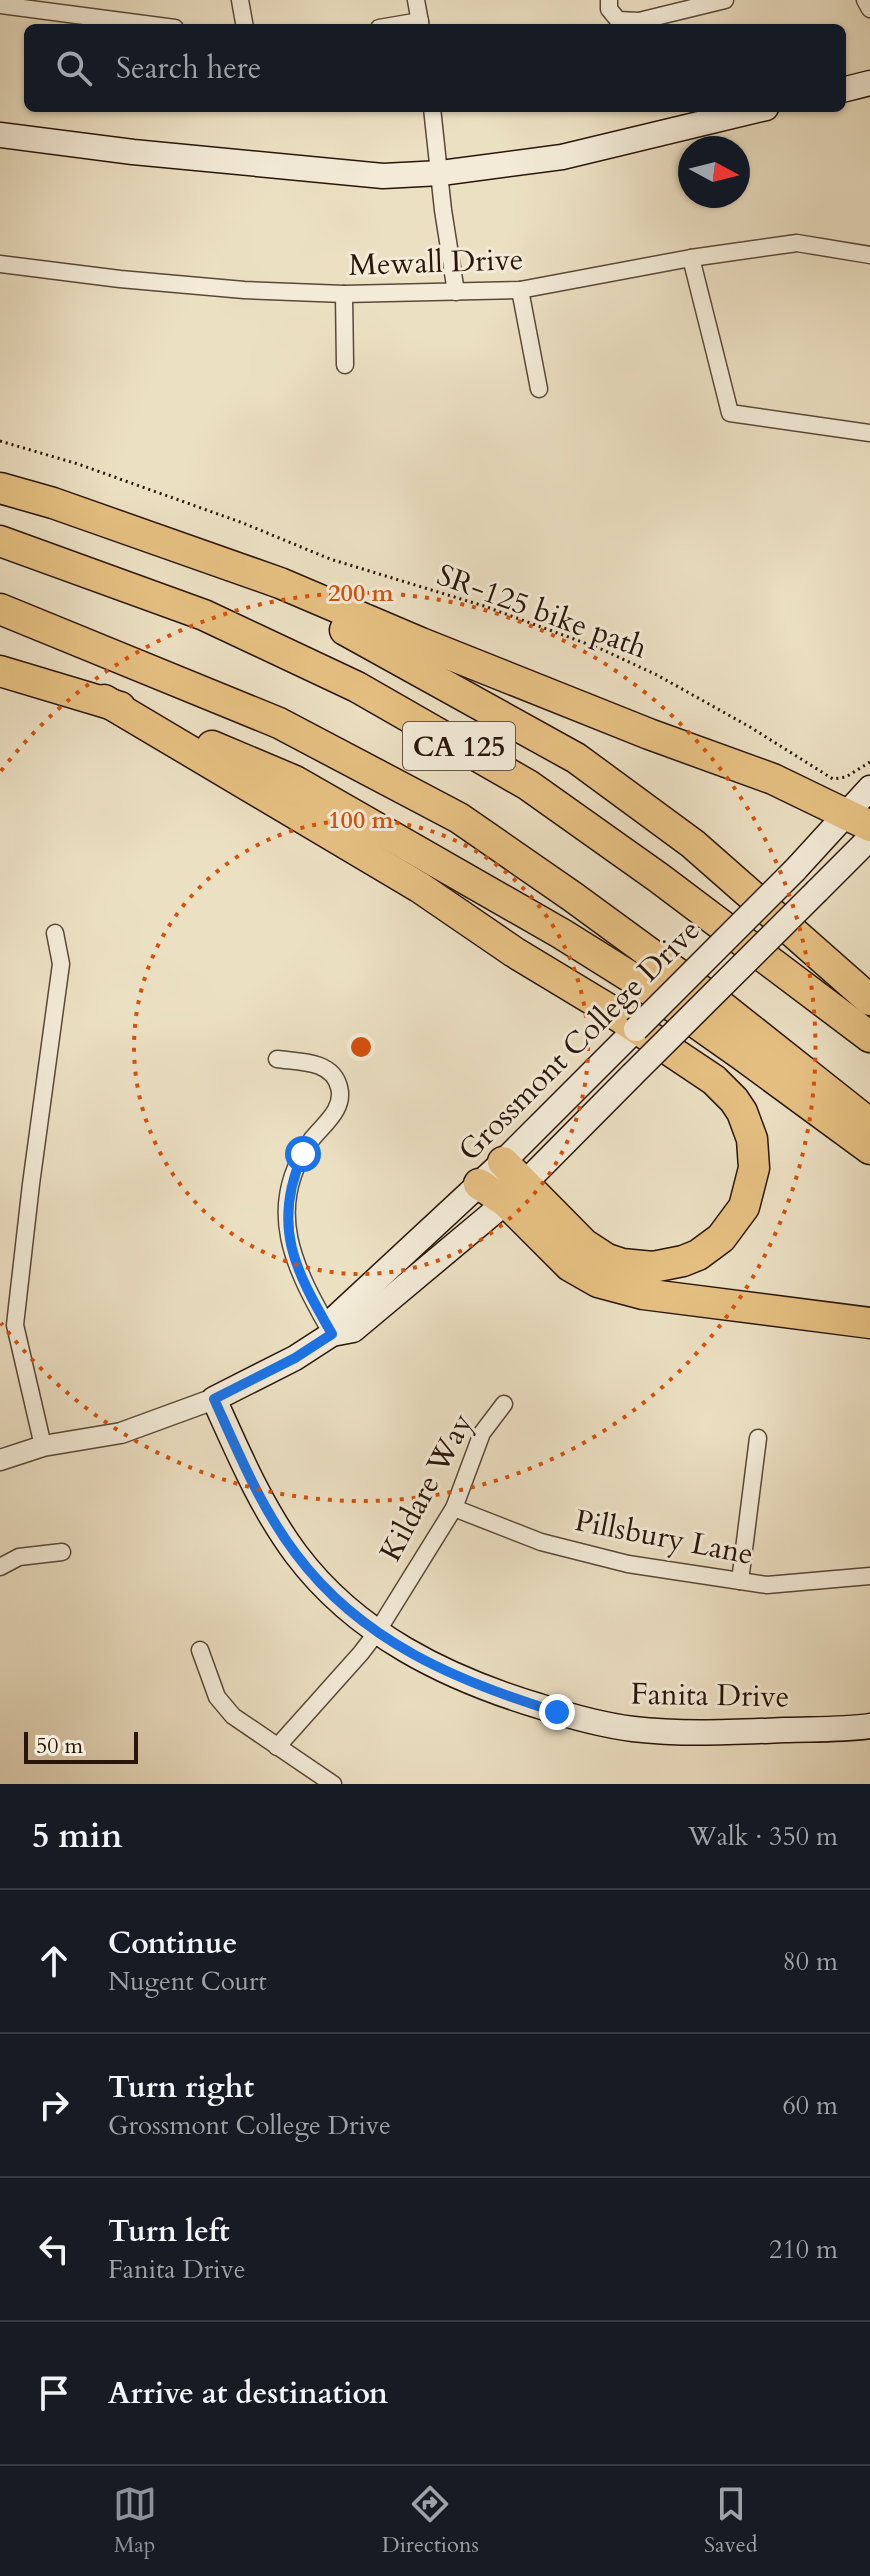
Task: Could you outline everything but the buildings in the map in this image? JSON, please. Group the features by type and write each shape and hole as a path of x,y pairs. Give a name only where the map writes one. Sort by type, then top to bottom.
{"highway":[{"path":"0,488 53,503 280,583 649,734 773,779 857,820"},
{"name":"CA 125","path":"0,541 204,615 370,694 528,785 659,878 870,1037"},
{"path":"196,553 397,657 576,758 693,844 870,1000"},
{"name":"CA 125","path":"0,609 279,723 459,818 711,998 870,1124"},
{"path":"0,671 104,700 295,781 562,934 684,1014 870,1149"},
{"path":"104,700 419,887 514,952 605,1007 702,1072 734,1100 752,1139 752,1182 738,1218 711,1247 668,1265 622,1264 595,1252 514,1193 479,1184"},
{"path":"503,1162 514,1193 570,1266 614,1287 643,1294 870,1323"}],"main road":[{"path":"846,89 870,83"},
{"path":"0,135 133,152 383,176 441,173 562,157 749,112"},
{"name":"Grossmont College Drive","path":"332,1334 335,1318 503,1162 795,870 857,820 870,788"},
{"name":"Grossmont College Drive","path":"214,1399 295,1358 332,1334 353,1330 514,1193 870,838"},
{"name":"Fanita Drive","path":"214,1399 245,1467 296,1555 351,1614 412,1655 487,1689 557,1712 632,1729 691,1733 870,1726"}],"street":[{"path":"240,0 244,24"},
{"path":"416,0 420,24"},
{"path":"609,0 609,9 618,20 639,21 725,0"},
{"path":"865,0 870,9"},
{"path":"0,5 145,24"},
{"path":"433,112 456,292"},
{"name":"Mewall Drive","path":"0,264 244,290 344,294 520,290 691,258 797,243 870,255"},
{"path":"691,258 730,413 870,433"},
{"path":"520,290 539,389"},
{"path":"344,294 345,365"},
{"path":"43,1446 15,1325 61,964 55,933"},
{"path":"277,1059 318,1064 334,1075 341,1090 336,1114 312,1139 296,1169 287,1218 296,1266 332,1334"},
{"name":"Grossmont College Drive","path":"0,1460 43,1446 121,1433 214,1399"},
{"name":"Kildare Way","path":"277,1747 377,1632 454,1508 482,1433 504,1404"},
{"path":"740,1581 758,1438"},
{"name":"Pillsbury Lane","path":"454,1508 541,1542 628,1564 767,1585 870,1576"},
{"path":"0,1567 19,1557 62,1552"},
{"path":"200,1650 217,1697 233,1716 333,1784"}],"path":[{"name":"SR-125 bike path","path":"0,441 78,464 243,523 330,559 484,606 601,649 657,675 833,779 846,777 870,762"}],"route":[{"path":"303,1154 291,1186 288,1234 302,1281 332,1334 295,1358 214,1399 245,1467 296,1555 351,1614 412,1655 455,1676 557,1712"}]}
